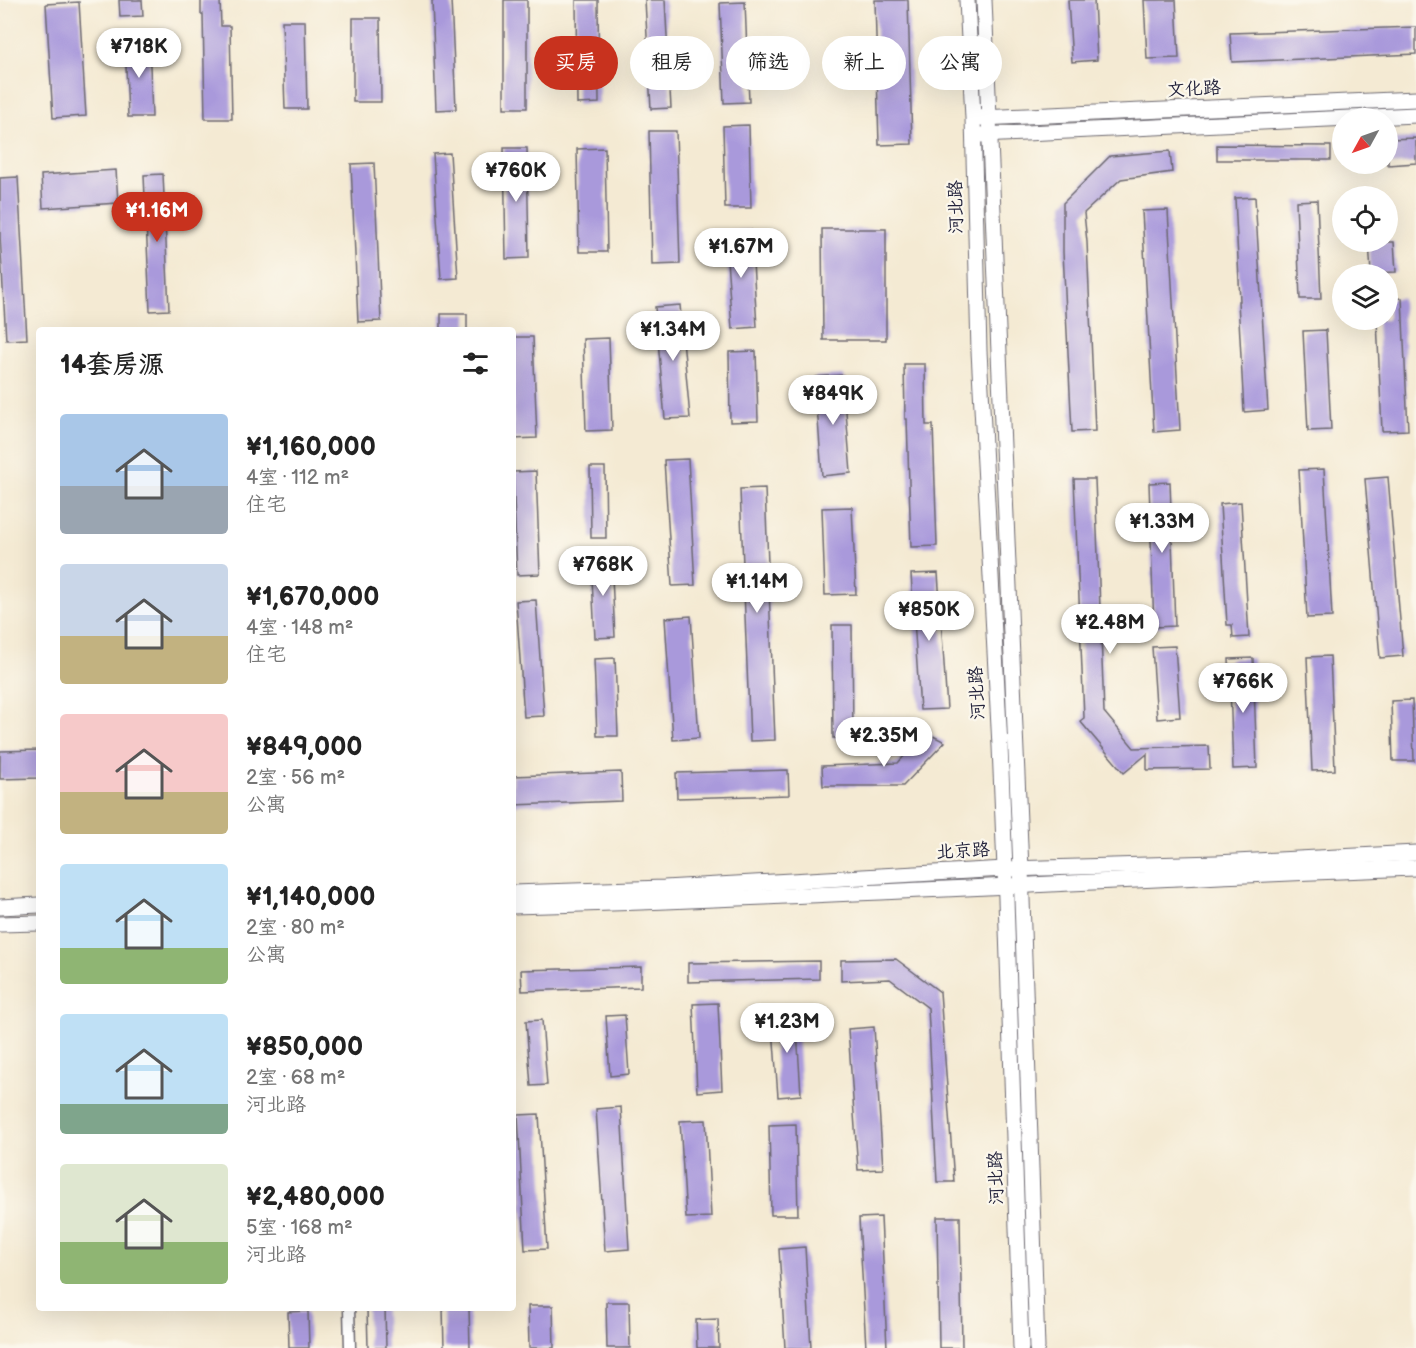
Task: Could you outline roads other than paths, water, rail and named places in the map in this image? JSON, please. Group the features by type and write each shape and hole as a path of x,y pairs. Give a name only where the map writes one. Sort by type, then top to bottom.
{"street":[{"name":"河北路","path":"967,0 981,118 990,135 1022,869 1037,1348"},
{"name":"河北路","path":"984,0 981,118 974,135 979,351 1000,746 1021,1348"},
{"name":"文化路","path":"981,118 1416,99"},
{"name":"文化路","path":"974,135 1416,115"},
{"name":"北京路","path":"516,893 664,888 1005,868 1216,863 1416,853"},
{"name":"北京路","path":"516,906 664,902 1216,875 1416,868"},
{"path":"0,907 36,905"},
{"path":"0,924 36,923"},
{"path":"348,1311 350,1348"}]}
